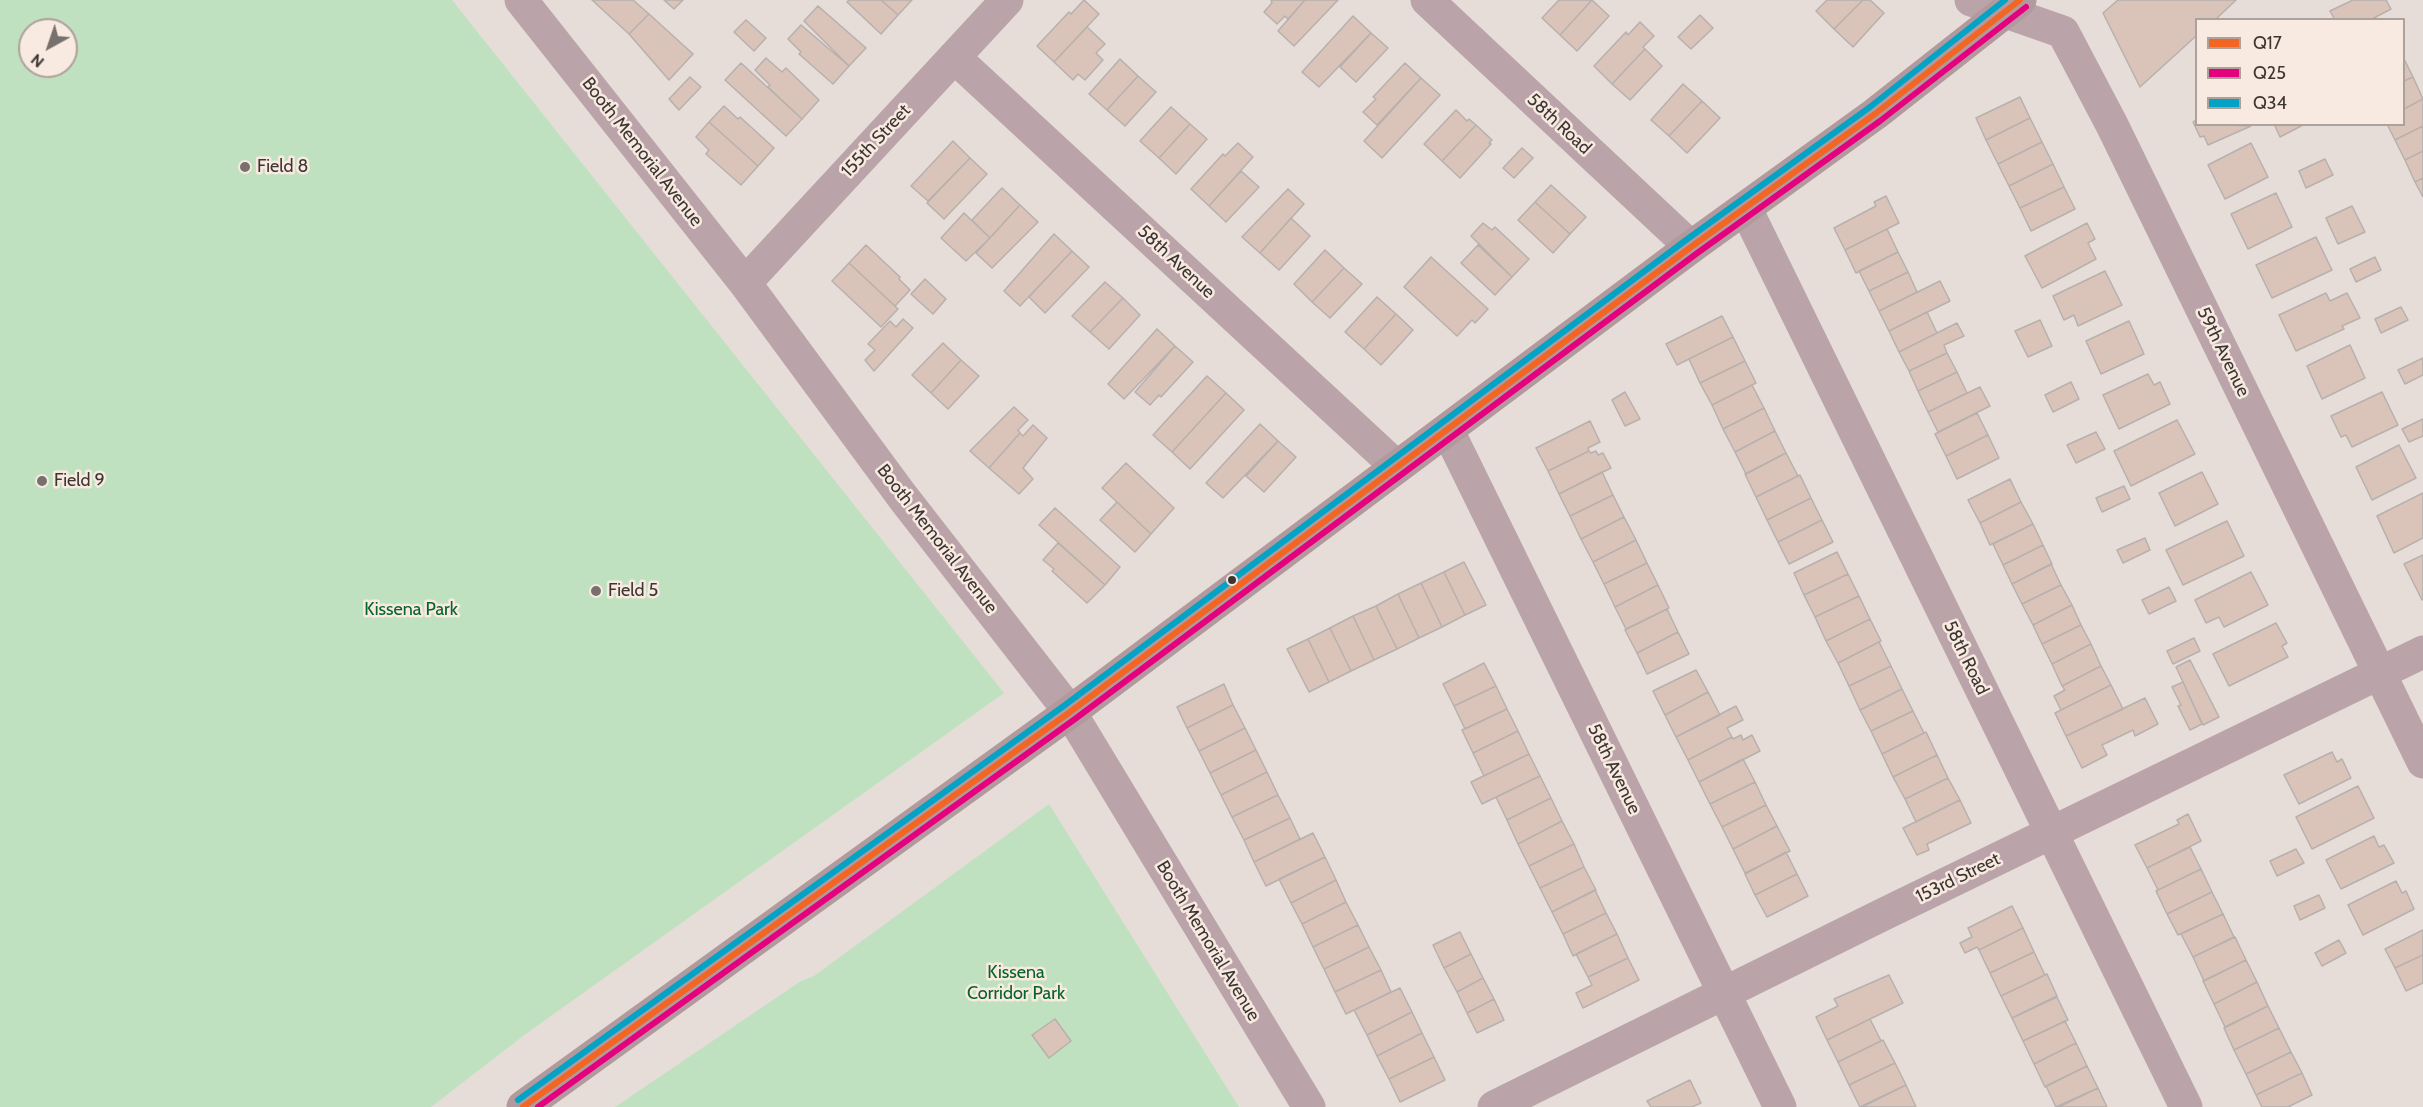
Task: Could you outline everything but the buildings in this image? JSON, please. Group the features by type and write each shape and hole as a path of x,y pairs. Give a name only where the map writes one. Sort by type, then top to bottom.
{"main road":[{"path":"523,1107 1070,712 1691,247 1875,114 2012,6"}],"street":[{"name":"Booth Memorial Avenue","path":"521,0 745,283 902,496 1070,712 1309,1107"},
{"name":"155th Street","path":"745,283 1007,0"},
{"name":"58th Road","path":"1427,0 1691,247"},
{"name":"59th Avenue","path":"1971,0 2012,6 2062,32 2112,125 2423,762"},
{"name":"58th Avenue","path":"954,57 1397,467"},
{"name":"58th Road","path":"1746,209 2186,1107"},
{"name":"58th Avenue","path":"1448,431 1780,1107"},
{"name":"153rd Street","path":"1494,1107 2051,832 2423,652"}],"green space":[{"name":"Kissena Park","path":"0,0 452,0 1004,693 527,1033 431,1107 0,1107"},
{"name":"Kissena Corridor Park","path":"1049,804 1239,1107 615,1107 801,981 814,976"}],"transit line":[{"name":"Q34","path":"518,1100 1065,705 1686,240 1870,107 2005,0"},
{"name":"Q17","path":"523,1107 1070,712 1691,247 1875,114 2020,0"},
{"name":"Q25","path":"538,1107 1075,719 1696,254 1880,121 2026,7"}],"place":[{"name":"Field 8","path":"245,167"},
{"name":"Field 9","path":"42,481"},
{"name":"Field 5","path":"596,591"}]}
